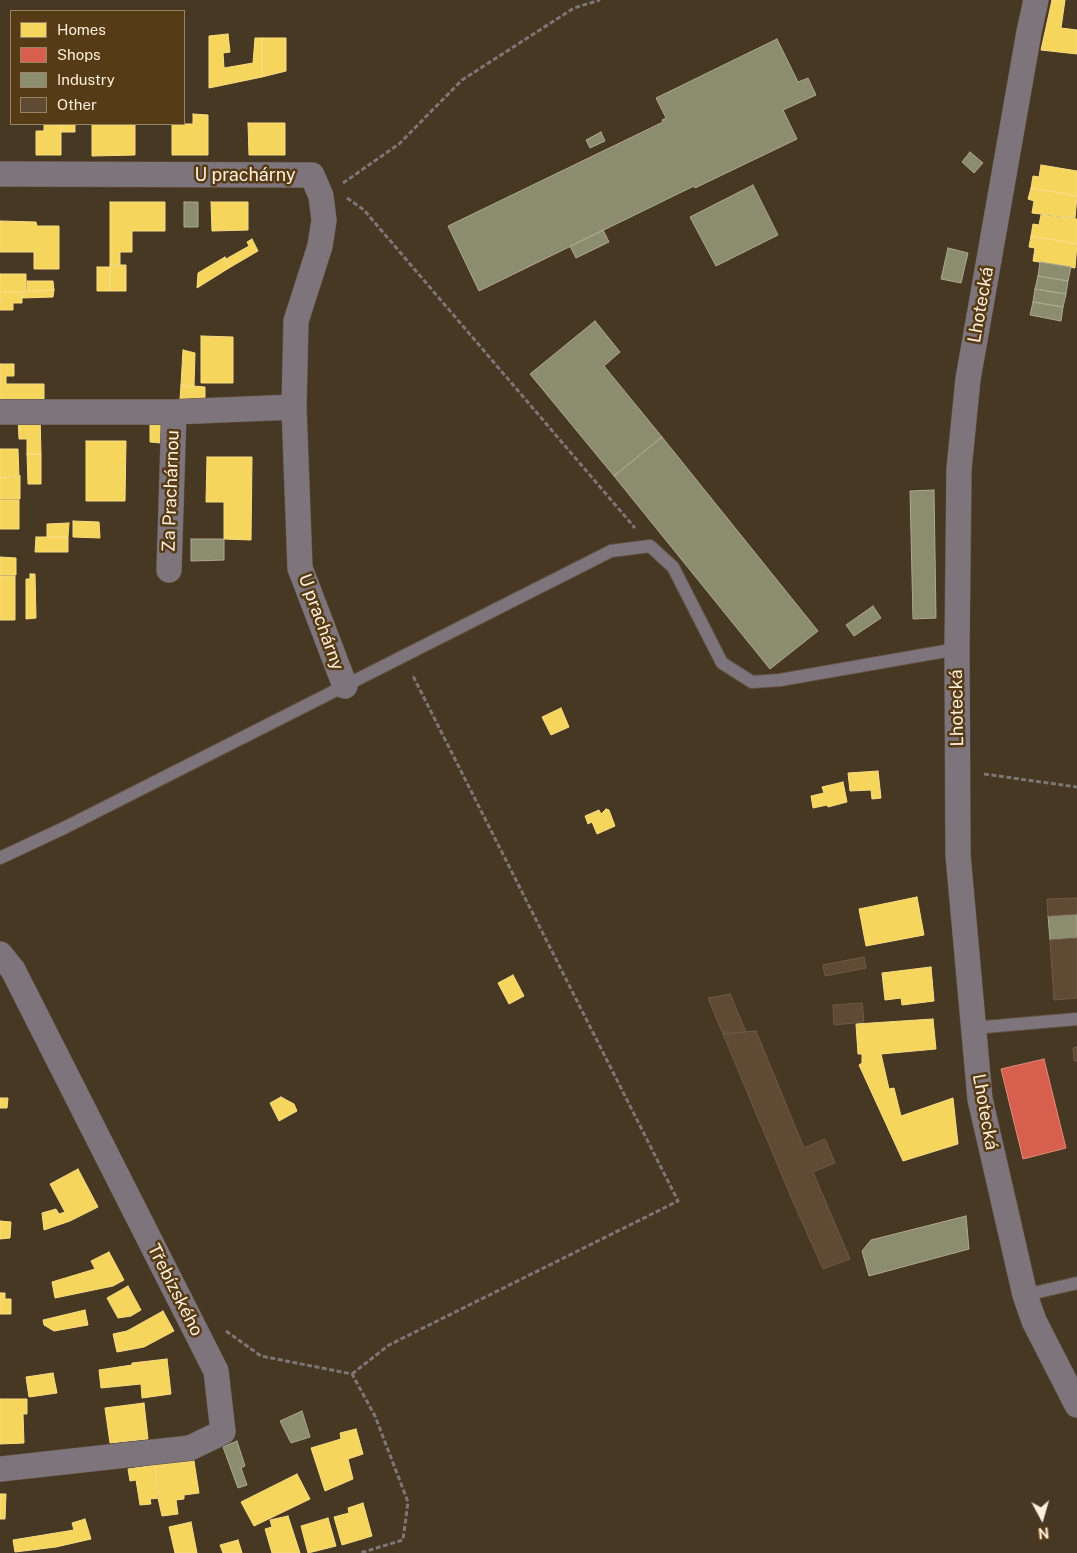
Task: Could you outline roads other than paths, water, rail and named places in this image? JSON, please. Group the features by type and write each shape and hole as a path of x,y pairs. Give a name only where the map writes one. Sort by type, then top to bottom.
{"street":[{"name":"Lhotecká","path":"1036,0 968,379 958,469 958,855 980,1099 1024,1294 1034,1321 1077,1405"},
{"name":"U prachárny","path":"0,174 312,175 321,196 324,220 320,246 296,321 294,408 300,568 344,686"},
{"path":"0,412 174,412 294,408"},
{"name":"Za Prachárnou","path":"169,570 174,412"},
{"name":"Třebízského","path":"0,954 13,970 216,1371 223,1432 190,1448 0,1469"}],"lane":[{"path":"0,858 66,827 612,551 650,546 673,567 722,663 752,682 780,680 957,650"},
{"path":"973,1028 1077,1019"},
{"path":"1024,1294 1077,1283"}]}
